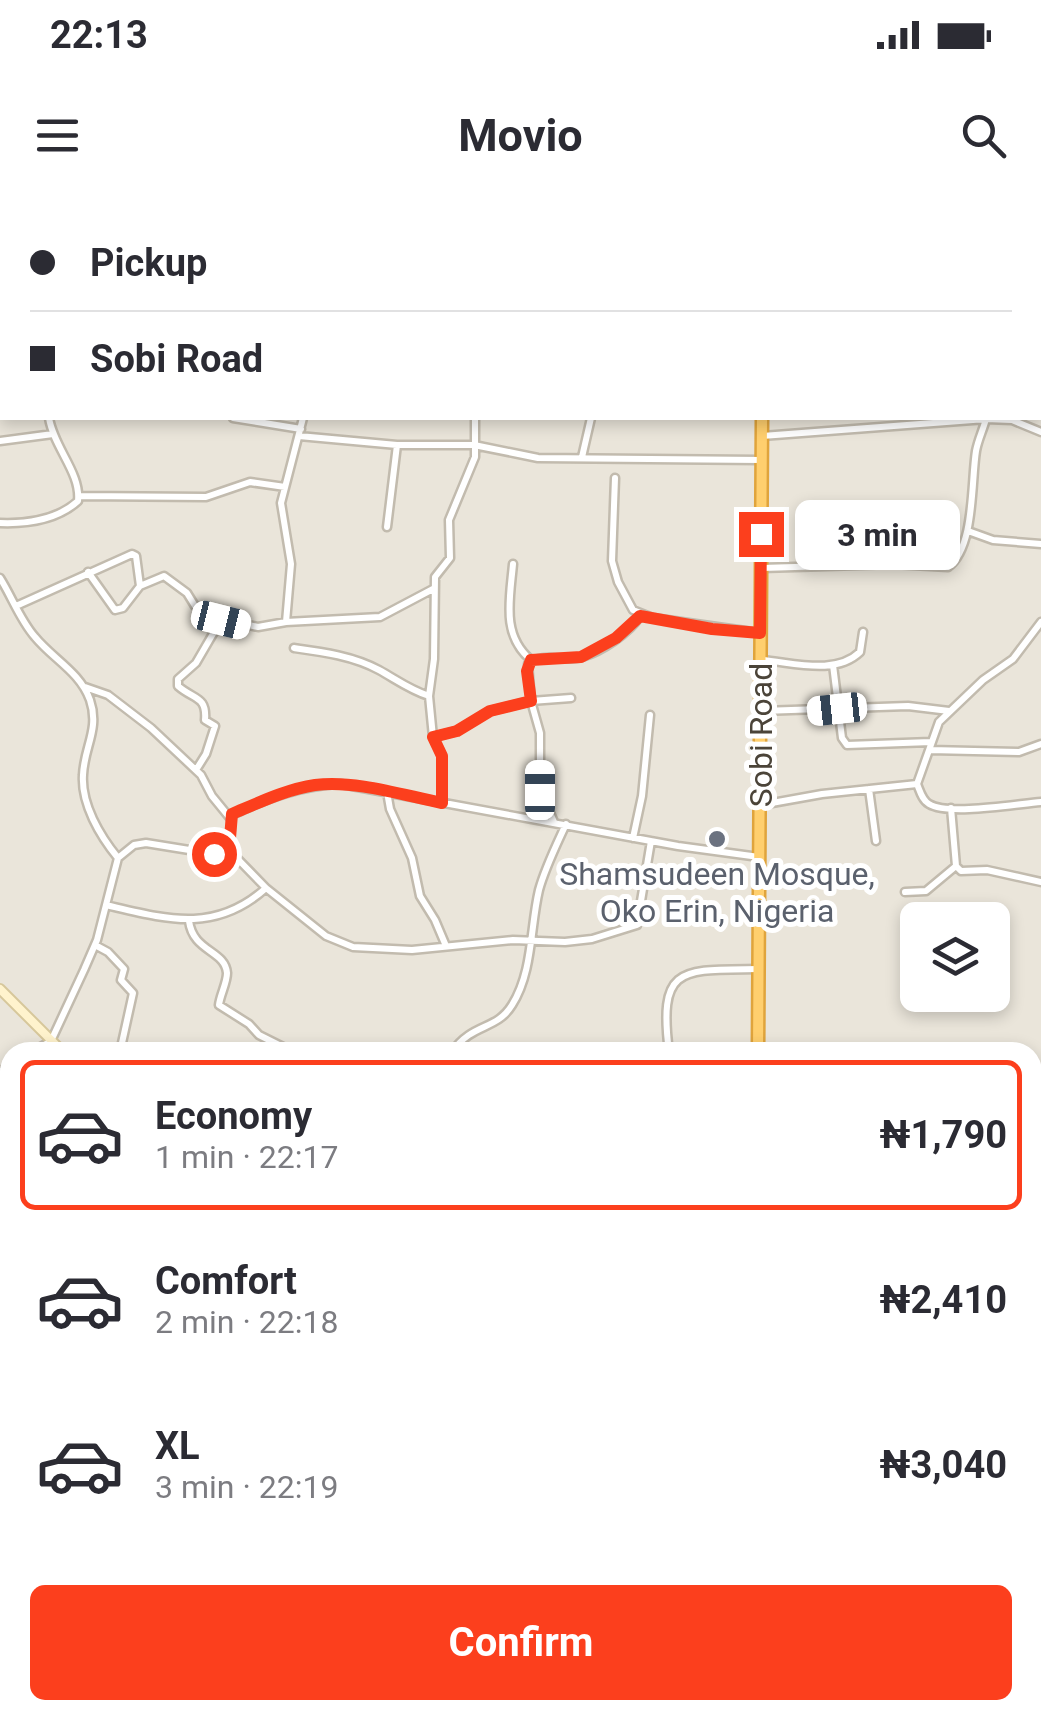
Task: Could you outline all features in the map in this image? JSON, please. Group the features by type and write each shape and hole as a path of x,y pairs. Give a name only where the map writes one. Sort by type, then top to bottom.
{"highway":[{"name":"Sobi Road","path":"758,1042 762,420"}],"street":[{"path":"0,523 47,518 73,506 79,496 50,420"},
{"path":"243,420 396,445 474,445 538,458 762,460"},
{"path":"286,622 290,564 281,512 303,420"},
{"path":"442,803 442,756 433,737 429,696 434,659 434,589 436,572 450,558 449,520 471,469 476,420"},
{"path":"582,458 591,420"},
{"path":"760,568 954,564 968,531 977,448 986,420 944,420 910,427 840,425 762,436"},
{"path":"1014,420 1041,432"},
{"path":"0,441 53,434"},
{"path":"387,527 396,445"},
{"path":"615,478 612,561 624,594 640,616 760,633"},
{"path":"79,496 206,497 250,482 285,487"},
{"path":"968,531 993,540 1041,544"},
{"path":"16,606 134,554 140,586"},
{"path":"513,564 509,622 517,647 531,660 581,657 616,638 640,616"},
{"path":"88,572 115,610 124,608 140,586 166,576 187,593 195,606 221,620 258,627 380,618 434,589"},
{"path":"0,578 34,636 84,686 95,725 84,768 84,785 98,830 118,858"},
{"path":"196,770 215,726 205,720 204,704 178,686 178,680 196,663 221,620"},
{"path":"1041,622 1013,659 939,722 917,784 924,801 932,806 1041,802"},
{"path":"761,660 833,665 856,657 863,632"},
{"path":"294,648 345,657 429,696"},
{"path":"531,660 527,671 540,733 540,790 554,822"},
{"path":"833,665 842,738 847,745 1019,752 1041,746"},
{"path":"84,686 128,708 196,770 230,818 229,850 266,888 326,936 342,944 390,951 530,942 592,938 637,925 651,841"},
{"path":"433,737 457,731 490,711 531,701 570,698"},
{"path":"761,711 908,706 949,711"},
{"path":"634,838 650,715"},
{"path":"230,818 291,790 342,784 651,841 761,857"},
{"path":"761,805 917,784"},
{"path":"870,789 876,840"},
{"path":"388,792 390,809 412,858 420,896 446,946"},
{"path":"951,808 956,866 961,871 987,870 1041,882"},
{"path":"458,1042 462,1036 503,1018 515,1002 526,973 540,888 566,824"},
{"path":"0,989 51,1041 95,945 118,858 134,845 146,843 214,854 229,850"},
{"path":"905,892 926,891 956,866"},
{"path":"106,905 189,920 225,914 266,888"},
{"path":"189,920 192,937 224,966 226,977 218,1005 273,1042"},
{"path":"95,945 122,964 121,980 133,993 122,1042"},
{"path":"669,1042 667,994 671,985 686,975 760,969"}],"shaded area":[{"path":"0,420 1041,420 1041,1042 0,1042"}],"place":[{"name":"Shamsudeen Mosque, Oko Erin, Nigeria","path":"717,839"}],"route":[{"path":"214,854 229,850 232,814 291,790 342,784 442,803 442,756 433,737 457,731 490,711 531,701 527,671 531,660 581,657 594,652 640,616 760,633 761,534"}]}
